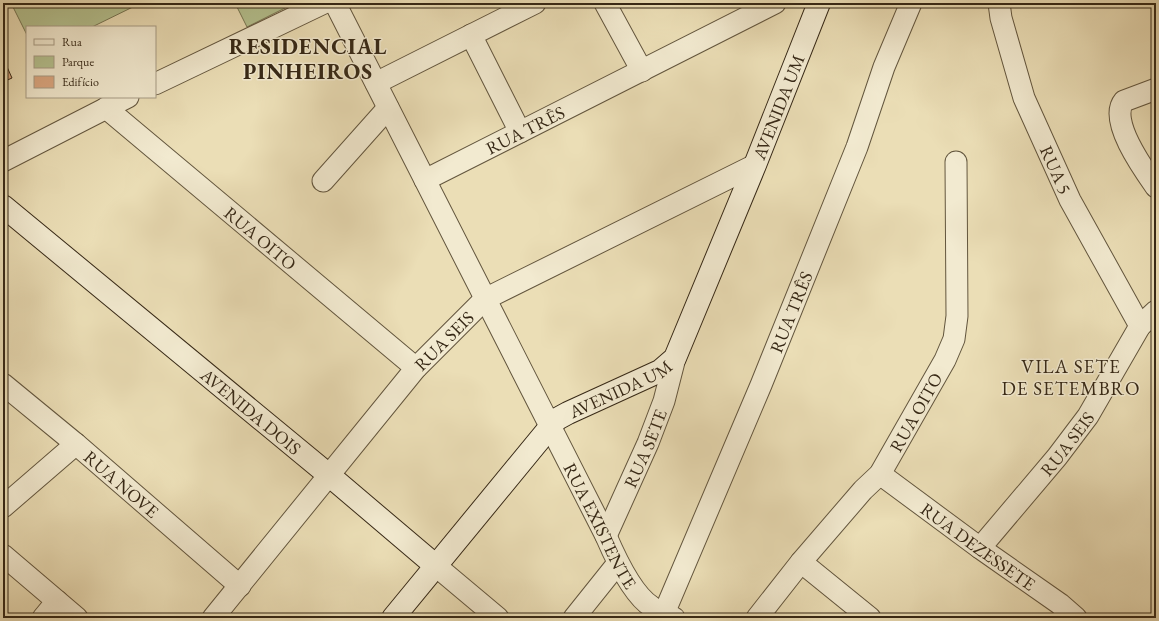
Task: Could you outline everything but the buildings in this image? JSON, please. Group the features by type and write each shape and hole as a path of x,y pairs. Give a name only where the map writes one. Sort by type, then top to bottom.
{"street":[{"path":"156,84 324,3"},
{"name":"RUA EXISTENTE","path":"335,3 606,536 618,563 641,597 651,607 667,617"},
{"path":"376,83 535,3"},
{"path":"606,3 642,71"},
{"name":"AVENIDA UM","path":"393,618 557,419 660,371 675,358 756,165 820,3"},
{"name":"RUA TRÊS","path":"667,617 857,147 884,67 910,3"},
{"name":"RUA 5","path":"999,3 1001,18 1024,98 1070,200 1140,326"},
{"name":"RUA TRÊS","path":"425,180 642,71 764,6"},
{"path":"471,35 520,132"},
{"path":"1156,89 1124,101 1119,110 1127,142 1156,187"},
{"path":"3,161 126,98"},
{"name":"RUA OITO","path":"106,108 416,368"},
{"path":"323,181 388,108"},
{"name":"RUA OITO","path":"757,618 801,562 863,490 880,474 945,360 954,339 957,316 956,162"},
{"name":"RUA SEIS","path":"212,618 330,476 416,368 485,299 756,165"},
{"name":"AVENIDA DOIS","path":"3,206 330,476 498,618"},
{"name":"RUA SEIS","path":"980,548 1057,457 1088,416 1140,326 1156,311"},
{"name":"RUA SETE","path":"606,536 648,443 664,401 675,358"},
{"name":"RUA NOVE","path":"3,384 76,444 240,586"},
{"path":"3,507 76,444"},
{"name":"RUA DEZESSETE","path":"880,474 980,548 1060,604 1076,618"},
{"path":"3,555 77,618"},
{"path":"801,562 870,618"},
{"path":"574,618 618,563"},
{"path":"43,618 57,601"}],"green space":[{"path":"11,3 141,3 94,26 26,26 26,33"},
{"path":"235,3 295,3 247,27"}],"district":[{"name":"RESIDENCIAL PINHEIROS","path":"308,58"},
{"name":"VILA SETE DE SETEMBRO","path":"1071,377"}]}
